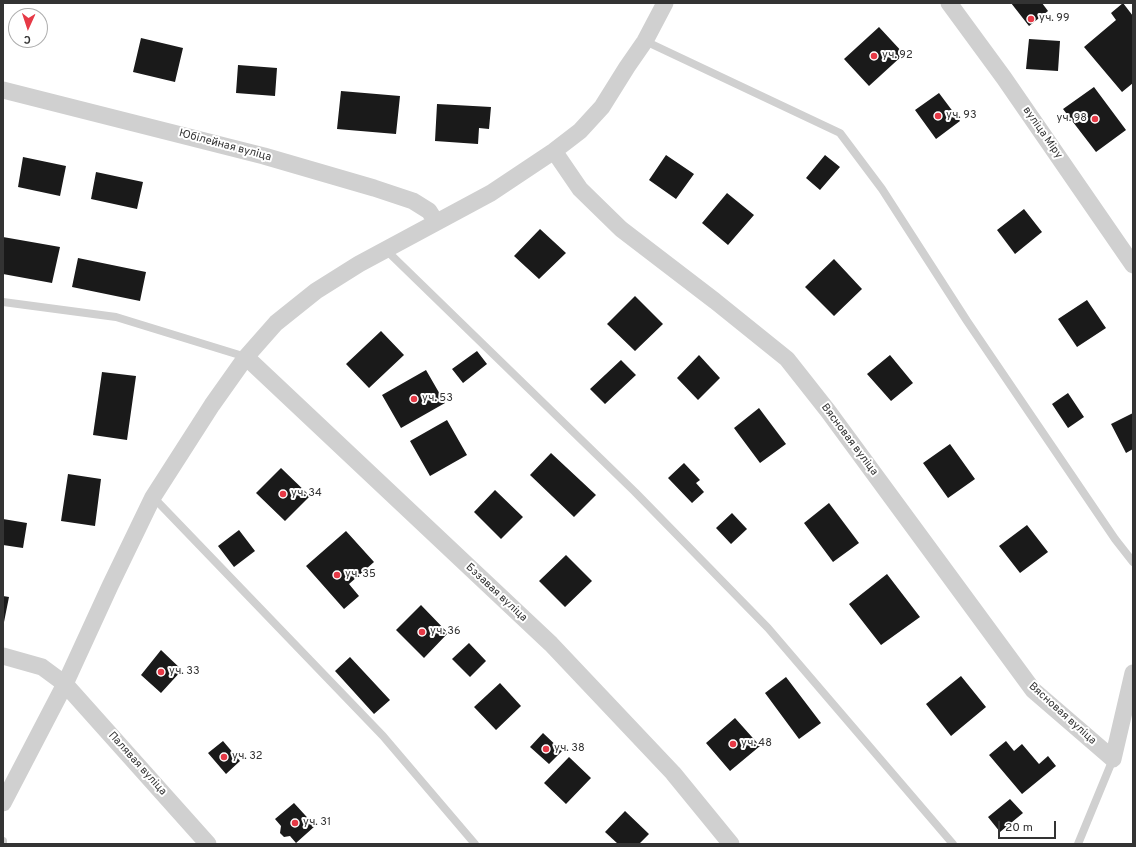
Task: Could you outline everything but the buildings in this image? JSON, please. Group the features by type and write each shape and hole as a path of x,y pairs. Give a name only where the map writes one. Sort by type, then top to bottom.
{"street":[{"path":"3,803 66,684 110,586 153,496 208,411 246,357 276,323 316,291 359,264 491,193 554,151 580,131 602,107 645,41 665,3"},
{"name":"вуліца Міру","path":"949,3 1004,78 1133,265"},
{"name":"Юбілейная вуліца","path":"3,90 264,156 374,188 414,201 429,211 436,222"},
{"name":"Вясновая вуліца","path":"554,151 580,189 621,229 715,301 787,359 828,411 1033,690 1112,759"},
{"name":"Бэзавая вуліца","path":"246,357 551,644 673,773 731,844"},
{"name":"Палявая вуліца","path":"3,656 42,667 66,684 208,844"},
{"path":"1112,759 1133,673"}],"lane":[{"path":"645,41 840,133 882,190 972,328 1115,539 1133,562"},
{"path":"386,250 635,492 768,628 953,844"},
{"path":"3,302 116,317 246,357"},
{"path":"153,496 383,736 475,844"},
{"path":"1078,844 1112,759"}],"place":[{"name":"уч. 99","path":"1031,19"},
{"name":"уч. 92","path":"874,56"},
{"name":"уч. 93","path":"938,116"},
{"name":"уч. 98","path":"1095,119"},
{"name":"уч. 53","path":"414,399"},
{"name":"уч. 34","path":"283,494"},
{"name":"уч. 35","path":"337,575"},
{"name":"уч. 36","path":"422,632"},
{"name":"уч. 33","path":"161,672"},
{"name":"уч. 48","path":"733,744"},
{"name":"уч. 38","path":"546,749"},
{"name":"уч. 32","path":"224,757"},
{"name":"уч. 31","path":"295,823"}]}
